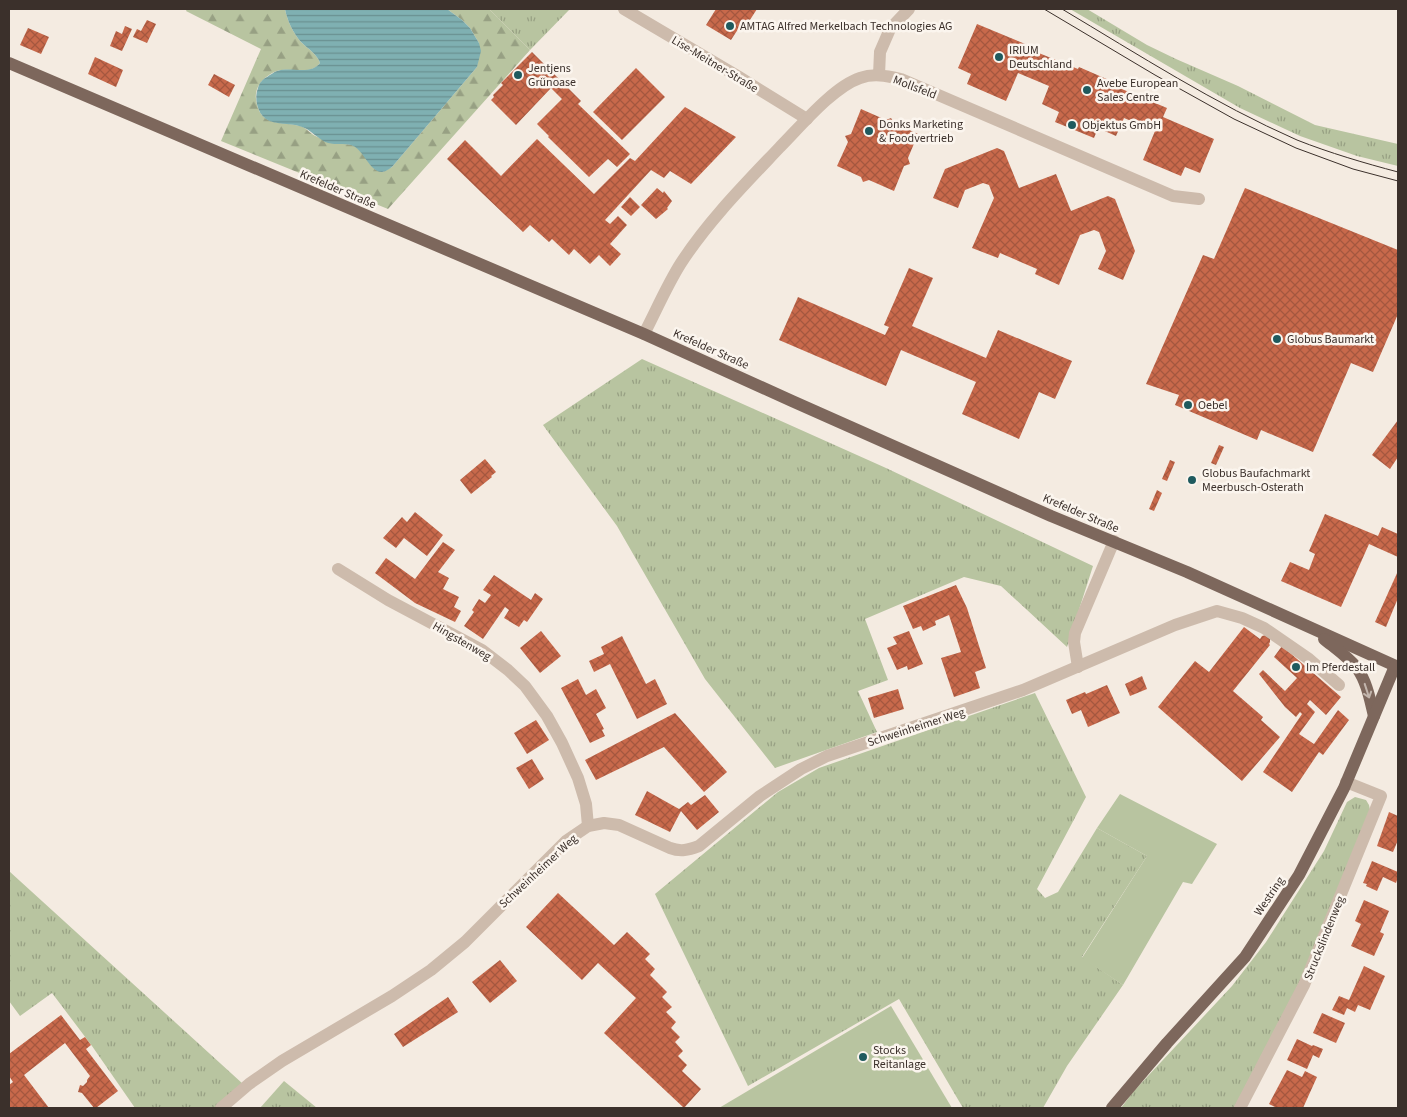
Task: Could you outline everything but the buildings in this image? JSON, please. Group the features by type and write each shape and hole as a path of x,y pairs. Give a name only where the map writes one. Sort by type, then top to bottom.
{"main road":[{"name":"Krefelder Straße","path":"9,63 644,334 1033,508 1187,572 1397,666"},
{"path":"1313,629 1357,669 1368,691 1374,716"},
{"name":"Westring","path":"1112,1108 1167,1043 1245,957 1300,875 1346,782 1397,666"}],"street":[{"name":"Lise-Meitner-Straße","path":"624,9 807,119"},
{"path":"879,75 880,52 890,29 909,9"},
{"name":"Mollsfeld","path":"644,334 680,265 700,235 807,119 841,87 860,78 879,75 901,79 1172,196 1199,199"},
{"path":"1078,667 1074,642 1075,633 1114,541"},
{"name":"Hingstenweg","path":"338,569 388,600 482,650 525,686 547,716 578,778 586,804 588,826"},
{"name":"Schweinheimer Weg","path":"221,1108 249,1084 282,1061 392,996 431,970 465,942 566,841 588,826 604,823 619,825 670,848 688,850 699,846 760,796 801,769 827,756 980,706 1023,690 1175,625 1217,612 1242,618 1264,628 1309,659 1339,685"},
{"name":"Struckslindenweg","path":"1240,1108 1304,985 1381,796 1346,782"}],"green space":[{"path":"187,9 285,9 295,35 315,54 320,63 316,67 306,70 277,71 265,78 256,94 261,114 266,119 272,121 305,128 314,135 336,144 352,145 361,152 374,168 383,172 392,167 477,67 479,43 470,28 447,9 489,9 530,50 388,209 221,141 261,49 186,11"},
{"path":"489,9 570,9 530,50"},
{"path":"1070,9 1087,9 1147,45 1238,86 1315,125 1398,144 1398,166 1357,156 1300,136 1240,108"},
{"path":"642,359 886,468 1093,566 1067,647 1001,586 964,577 865,619 888,680 858,691 877,732 775,768 705,679 617,526 543,425"},
{"path":"1035,693 1086,797 1037,889 1045,898 1058,892 1097,828 1147,856 1082,957 1123,985 1067,1066 1043,1108 963,1108 899,999 748,1086 655,894 778,792 819,768"},
{"path":"1120,794 1217,844 1192,884 1183,882 1123,985 1082,958 1147,856 1097,828"},
{"path":"1355,797 1366,800 1370,810 1310,962 1234,1108 1121,1108 1133,1092 1232,986 1266,942 1324,851 1347,802"},
{"path":"9,871 243,1084 215,1108 135,1108 52,993 20,1016 9,1001"},
{"name":"Stocks Reitanlage","path":"891,1006 952,1108 719,1108"},
{"path":"284,1081 317,1108 260,1108"}],"water":[{"path":"285,9 447,9 470,28 479,43 481,51 477,67 392,167 383,172 377,171 356,147 346,144 328,143 303,127 270,121 260,113 256,96 261,81 277,71 306,70 316,67 320,63 315,54 295,35"}],"tram line":[{"path":"1044,9 1155,75 1234,119 1296,148 1353,169 1398,181"},
{"path":"1062,9 1178,78 1267,126 1322,149 1398,172"}],"place":[{"name":"AMTAG Alfred Merkelbach Technologies AG","path":"730,26"},
{"name":"IRIUM Deutschland","path":"999,57"},
{"name":"Jentjens Grünoase","path":"518,75"},
{"name":"Avebe European Sales Centre","path":"1087,90"},
{"name":"Objektus GmbH","path":"1072,125"},
{"name":"Donks Marketing & Foodvertrieb","path":"869,131"},
{"name":"Globus Baumarkt","path":"1277,339"},
{"name":"Oebel","path":"1188,405"},
{"name":"Globus Baufachmarkt Meerbusch-Osterath","path":"1192,480"},
{"name":"Im Pferdestall","path":"1296,667"},
{"name":"Stocks Reitanlage","path":"863,1057"}]}
